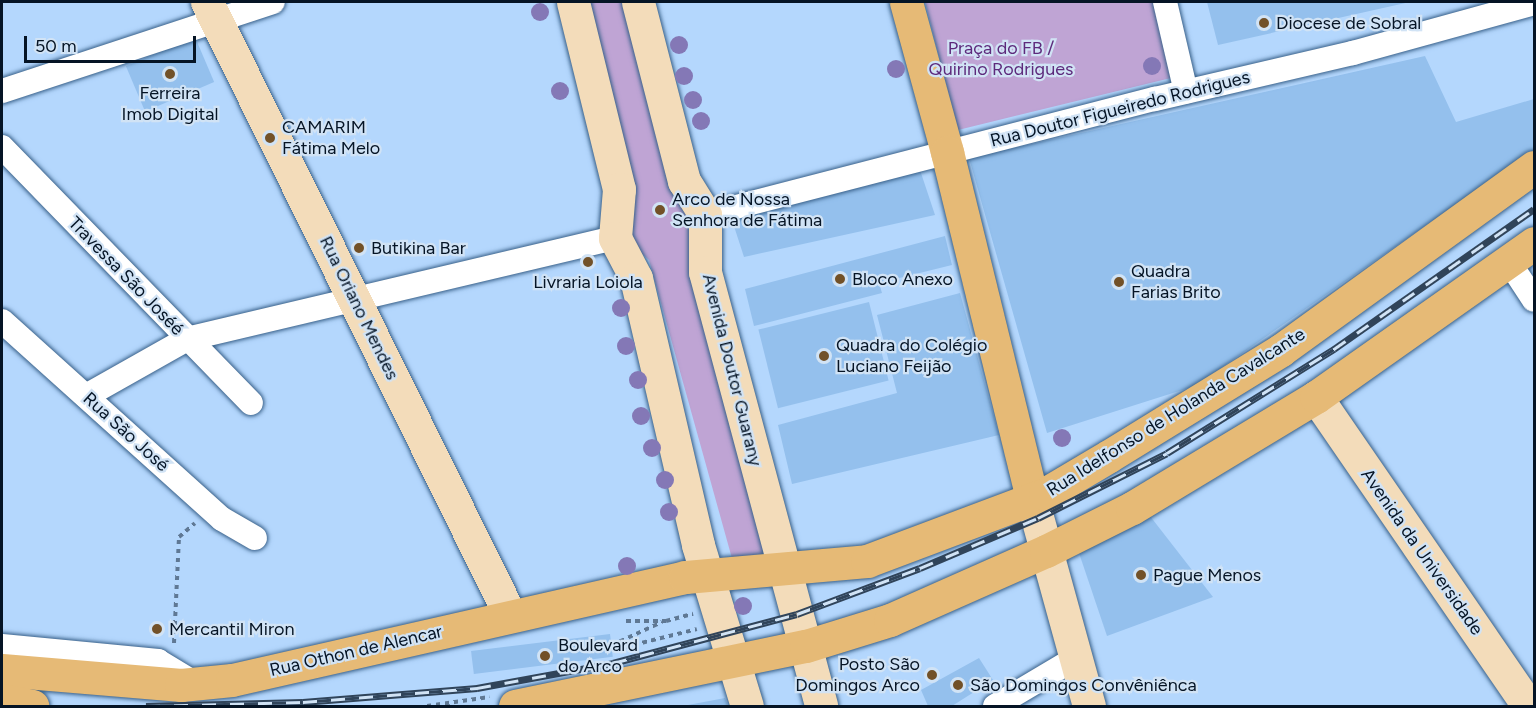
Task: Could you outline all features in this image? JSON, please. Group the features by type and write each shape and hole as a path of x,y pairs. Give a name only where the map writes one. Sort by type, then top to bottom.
{"main road":[{"path":"573,2 618,189 615,238 636,278 707,575 747,706"},
{"path":"638,2 684,181 705,215"},
{"path":"906,2 947,152 1032,499 1074,659 1089,706"},
{"name":"Rua Oriano Mendes","path":"211,10 510,615"},
{"name":"Rua Idelfonso de Holanda Cavalcante","path":"707,575 867,561 1032,499 1281,350 1534,167"},
{"name":"Avenida Doutor Guarany","path":"705,215 705,272 821,706"},
{"path":"520,706 806,646 890,620 1046,551 1132,508 1316,397 1522,252"},
{"name":"Avenida da Universidade","path":"1316,397 1528,706"},
{"name":"Rua Othon de Alencar","path":"2,670 70,678 185,675 298,666 510,615 707,575"},
{"path":"2,700 32,706"}],"street":[{"path":"2,91 211,10 273,2"},
{"path":"1165,2 1186,92"},
{"name":"Rua Doutor Figueiredo Rodrigues","path":"705,215 1186,92 1353,53 1534,3"},
{"name":"Travessa São Joséé","path":"2,147 251,403"},
{"path":"86,396 187,339 353,297 615,238"},
{"path":"1522,252 1534,300"},
{"name":"Rua São José","path":"2,321 212,509 255,538"},
{"path":"2,646 158,661 185,675"},
{"path":"995,706 1074,659"}],"path":[{"path":"185,675 179,537 212,509"},
{"path":"666,621 612,646 624,647 701,628"}],"green space":[{"path":"583,2 629,2 684,189 768,555 733,562 649,260 629,242"},
{"name":"Praça do FB / Quirino Rodrigues","path":"925,2 1155,2 1175,77 958,130"}],"building":[{"name":"Diocese de Sobral","path":"1207,2 1410,2 1218,45"},
{"name":"Ferreira Imob Digital","path":"195,37 214,82 145,111 126,66"},
{"path":"1425,56 1456,122 1534,99 1534,150 1195,386 1047,433 969,158"},
{"path":"920,170 935,215 744,257 732,220"},
{"name":"Bloco Anexo","path":"945,236 952,265 879,283 882,293 754,326 745,289"},
{"path":"960,293 999,435 792,484 778,425 897,393 877,315"},
{"name":"Quadra do Colégio Luciano Feijão","path":"869,302 889,381 778,408 758,330"},
{"name":"Pague Menos","path":"1150,516 1213,597 1107,636 1079,553"},
{"name":"Boulevard do Arco","path":"610,634 613,657 474,674 471,651"},
{"name":"São Domingos Convêniênca","path":"979,658 993,680 952,706 928,706 921,690"},
{"path":"725,698 728,706 688,706 688,705"}],"railway":[{"path":"146,706 303,702 477,688 613,663 797,614 920,568 1038,518 1167,453 1334,349 1534,209"}],"place":[{"name":"Diocese de Sobral","path":"1264,23"},
{"name":"Ferreira Imob Digital","path":"170,74"},
{"name":"CAMARIM Fátima Melo","path":"270,138"},
{"name":"Arco de Nossa Senhora de Fátima","path":"660,210"},
{"name":"Butikina Bar","path":"359,248"},
{"name":"Livraria Loiola","path":"588,262"},
{"name":"Bloco Anexo","path":"840,279"},
{"name":"Quadra Farias Brito","path":"1119,282"},
{"name":"Quadra do Colégio Luciano Feijão","path":"824,356"},
{"name":"Pague Menos","path":"1141,575"},
{"name":"Mercantil Miron","path":"157,629"},
{"name":"Boulevard do Arco","path":"545,656"},
{"name":"Posto São Domingos Arco","path":"932,675"},
{"name":"São Domingos Convêniênca","path":"958,685"}]}
